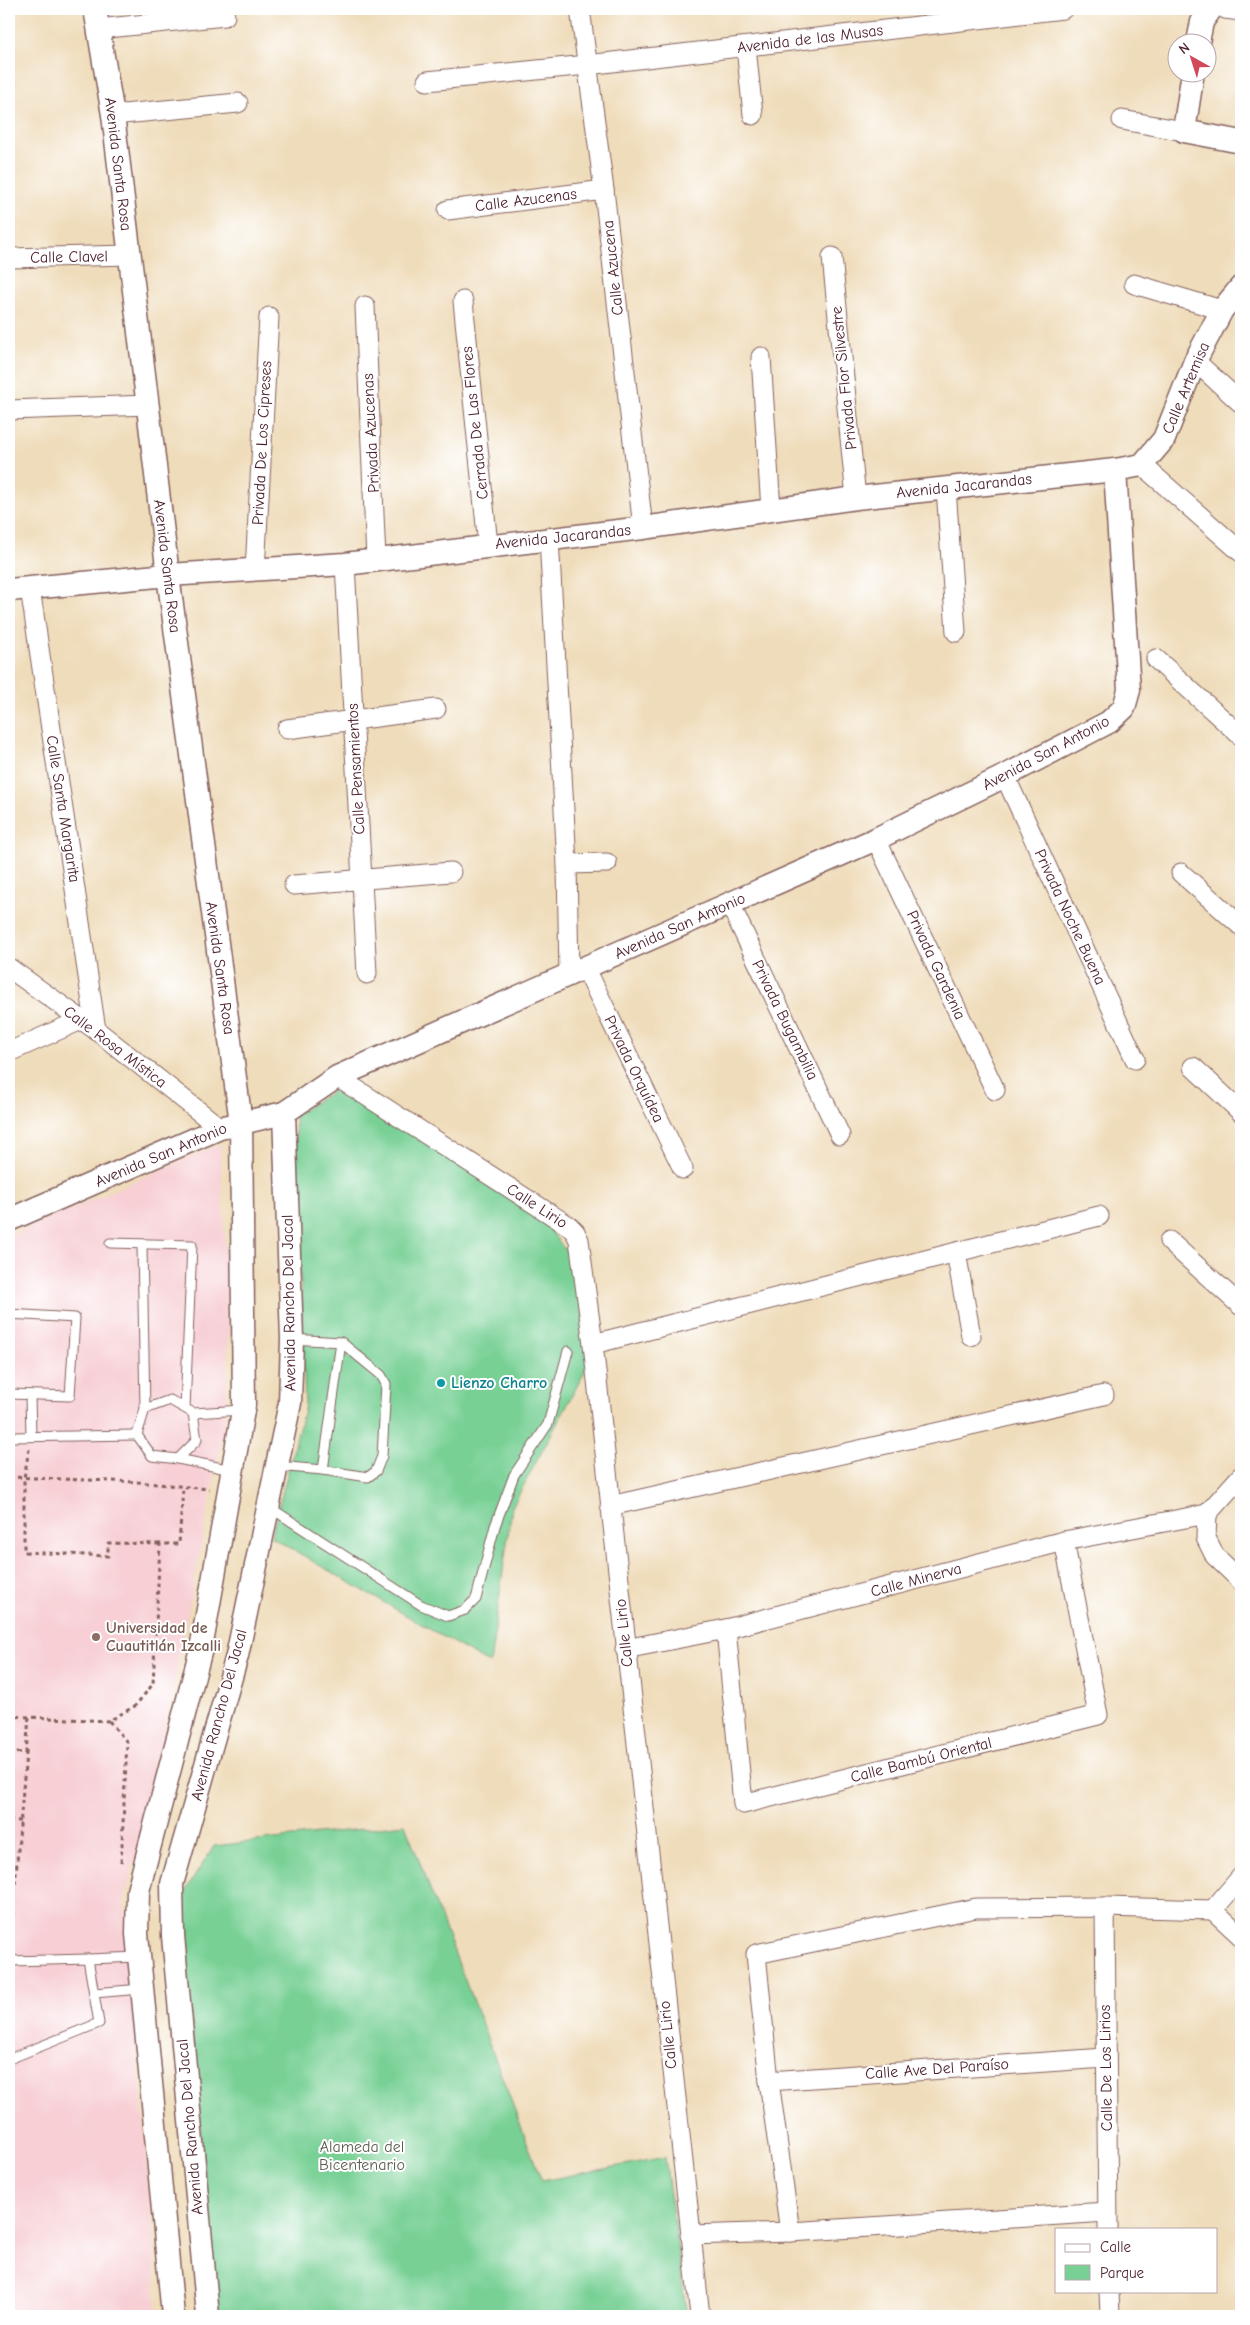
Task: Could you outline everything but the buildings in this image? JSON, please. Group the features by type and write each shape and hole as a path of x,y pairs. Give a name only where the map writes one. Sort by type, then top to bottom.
{"street":[{"name":"Calle Azucena","path":"580,9 604,190 643,528"},
{"name":"Avenida de las Musas","path":"427,81 587,65 1063,9"},
{"path":"1200,32 1202,22 1211,9"},
{"path":"1225,9 1241,11"},
{"path":"97,19 225,16"},
{"name":"Avenida Santa Rosa","path":"97,19 113,115 231,1125"},
{"path":"746,47 754,115"},
{"path":"1184,130 1191,82"},
{"path":"113,115 238,103"},
{"path":"1122,120 1241,142"},
{"name":"Calle Azucenas","path":"448,210 604,190"},
{"name":"Calle Clavel","path":"9,258 130,256"},
{"name":"Privada Flor Silvestre","path":"832,257 856,498"},
{"path":"1134,284 1222,310"},
{"name":"Calle Artemisa","path":"1142,465 1164,440 1195,361 1222,310 1241,287"},
{"name":"Cerrada De Las Flores","path":"463,301 488,545"},
{"name":"Privada Azucenas","path":"365,306 376,560"},
{"name":"Privada De Los Cipreses","path":"255,570 269,317"},
{"path":"761,357 771,510"},
{"path":"1195,361 1241,403"},
{"path":"9,410 148,406"},
{"path":"1115,470 1142,465 1241,552"},
{"name":"Avenida Jacarandas","path":"19,589 168,575 345,564 488,545 643,528 856,498 1115,470"},
{"name":"Avenida San Antonio","path":"9,1220 231,1125 284,1113 337,1077 876,839 1005,776 1109,722 1124,708 1130,690 1115,470"},
{"path":"946,488 956,632"},
{"path":"550,538 567,864 578,972"},
{"name":"Calle Pensamientos","path":"345,564 367,974"},
{"name":"Calle Santa Margarita","path":"19,589 89,1025"},
{"path":"1156,659 1241,736"},
{"path":"287,729 436,710"},
{"name":"Privada Noche Buena","path":"1005,776 1135,1059"},
{"name":"Privada Gardenia","path":"876,839 995,1090"},
{"path":"567,864 607,863"},
{"path":"294,884 451,872"},
{"path":"1181,873 1241,926"},
{"name":"Privada Bugambilia","path":"730,904 840,1135"},
{"name":"Calle Rosa Mística","path":"9,968 231,1125"},
{"name":"Privada Orquídea","path":"578,972 683,1169"},
{"path":"9,1052 89,1025"},
{"path":"1193,1067 1241,1112"},
{"name":"Calle Lirio","path":"337,1077 569,1226 575,1232 578,1240 593,1344 700,2316"},
{"name":"Avenida Rancho Del Jacal","path":"208,2316 173,1936 172,1884 238,1656 290,1404 292,1338 284,1113"},
{"name":"Avenida Rancho Del Jacal","path":"173,2316 137,1934 138,1891 201,1649 243,1410 231,1125"},
{"path":"593,1344 1099,1216"},
{"path":"1169,1240 1241,1306"},
{"path":"956,1252 971,1336"},
{"path":"610,1506 1104,1395"},
{"path":"1241,1476 1207,1514 1206,1538 1215,1556 1241,1580"},
{"name":"Calle Minerva","path":"626,1650 726,1629 1064,1541 1207,1514"},
{"name":"Calle Bambú Oriental","path":"726,1629 743,1804 1098,1715 1064,1541"},
{"path":"201,1649 238,1656"},
{"path":"1213,1910 1241,1877"},
{"path":"790,2232 769,2081 756,1954 976,1908 1105,1907 1213,1910 1241,1936"},
{"name":"Calle De Los Lirios","path":"1105,1907 1107,2220"},
{"name":"Calle Ave Del Paraíso","path":"769,2081 1105,2058"},
{"path":"690,2235 1107,2220"},
{"path":"1109,2292 1110,2316"}],"lane":[{"path":"110,1243 192,1245 189,1411 196,1440 178,1459"},
{"path":"137,1435 145,1409 142,1244"},
{"path":"9,1314 75,1318 70,1396 9,1394"},
{"path":"277,1466 323,1470 368,1477 376,1471 382,1456 386,1384 381,1375 341,1342 292,1338"},
{"path":"323,1470 341,1342"},
{"path":"269,1506 421,1605 448,1616 465,1610 476,1599 496,1526 514,1475 548,1424 568,1352"},
{"path":"30,1395 31,1436"},
{"path":"145,1409 170,1400 189,1411 243,1410"},
{"path":"9,1437 137,1435"},
{"path":"137,1435 152,1456 178,1459 231,1480"},
{"path":"9,1961 139,1957"},
{"path":"9,2058 99,2023 88,1959"},
{"path":"94,1993 142,1989"}],"path":[{"path":"31,1436 24,1478 24,1552 108,1556 108,1542 179,1544 183,1488"},
{"path":"9,1477 137,1482 183,1488 231,1480"},
{"path":"9,1716 109,1721 135,1706 153,1684 160,1544"},
{"path":"9,1961 29,1717"},
{"path":"109,1721 126,1742 121,1873"},
{"path":"9,1752 26,1753"},
{"path":"9,1820 20,1822"}],"shaded area":[{"name":"Universidad de Cuautitlán Izcalli","path":"220,1144 229,1317 226,1417 154,1786 124,1901 153,2231 157,2316 9,2316 9,1236"}],"green space":[{"name":"Lienzo Charro","path":"343,1085 531,1206 574,1261 590,1362 512,1507 490,1664 271,1537 305,1405 295,1115"},
{"name":"Alameda del Bicentenario","path":"405,1824 542,2181 665,2157 687,2316 216,2316 181,1898 214,1846"}],"place":[{"name":"Lienzo Charro","path":"441,1383"},
{"name":"Universidad de Cuautitlán Izcalli","path":"96,1637"}]}
